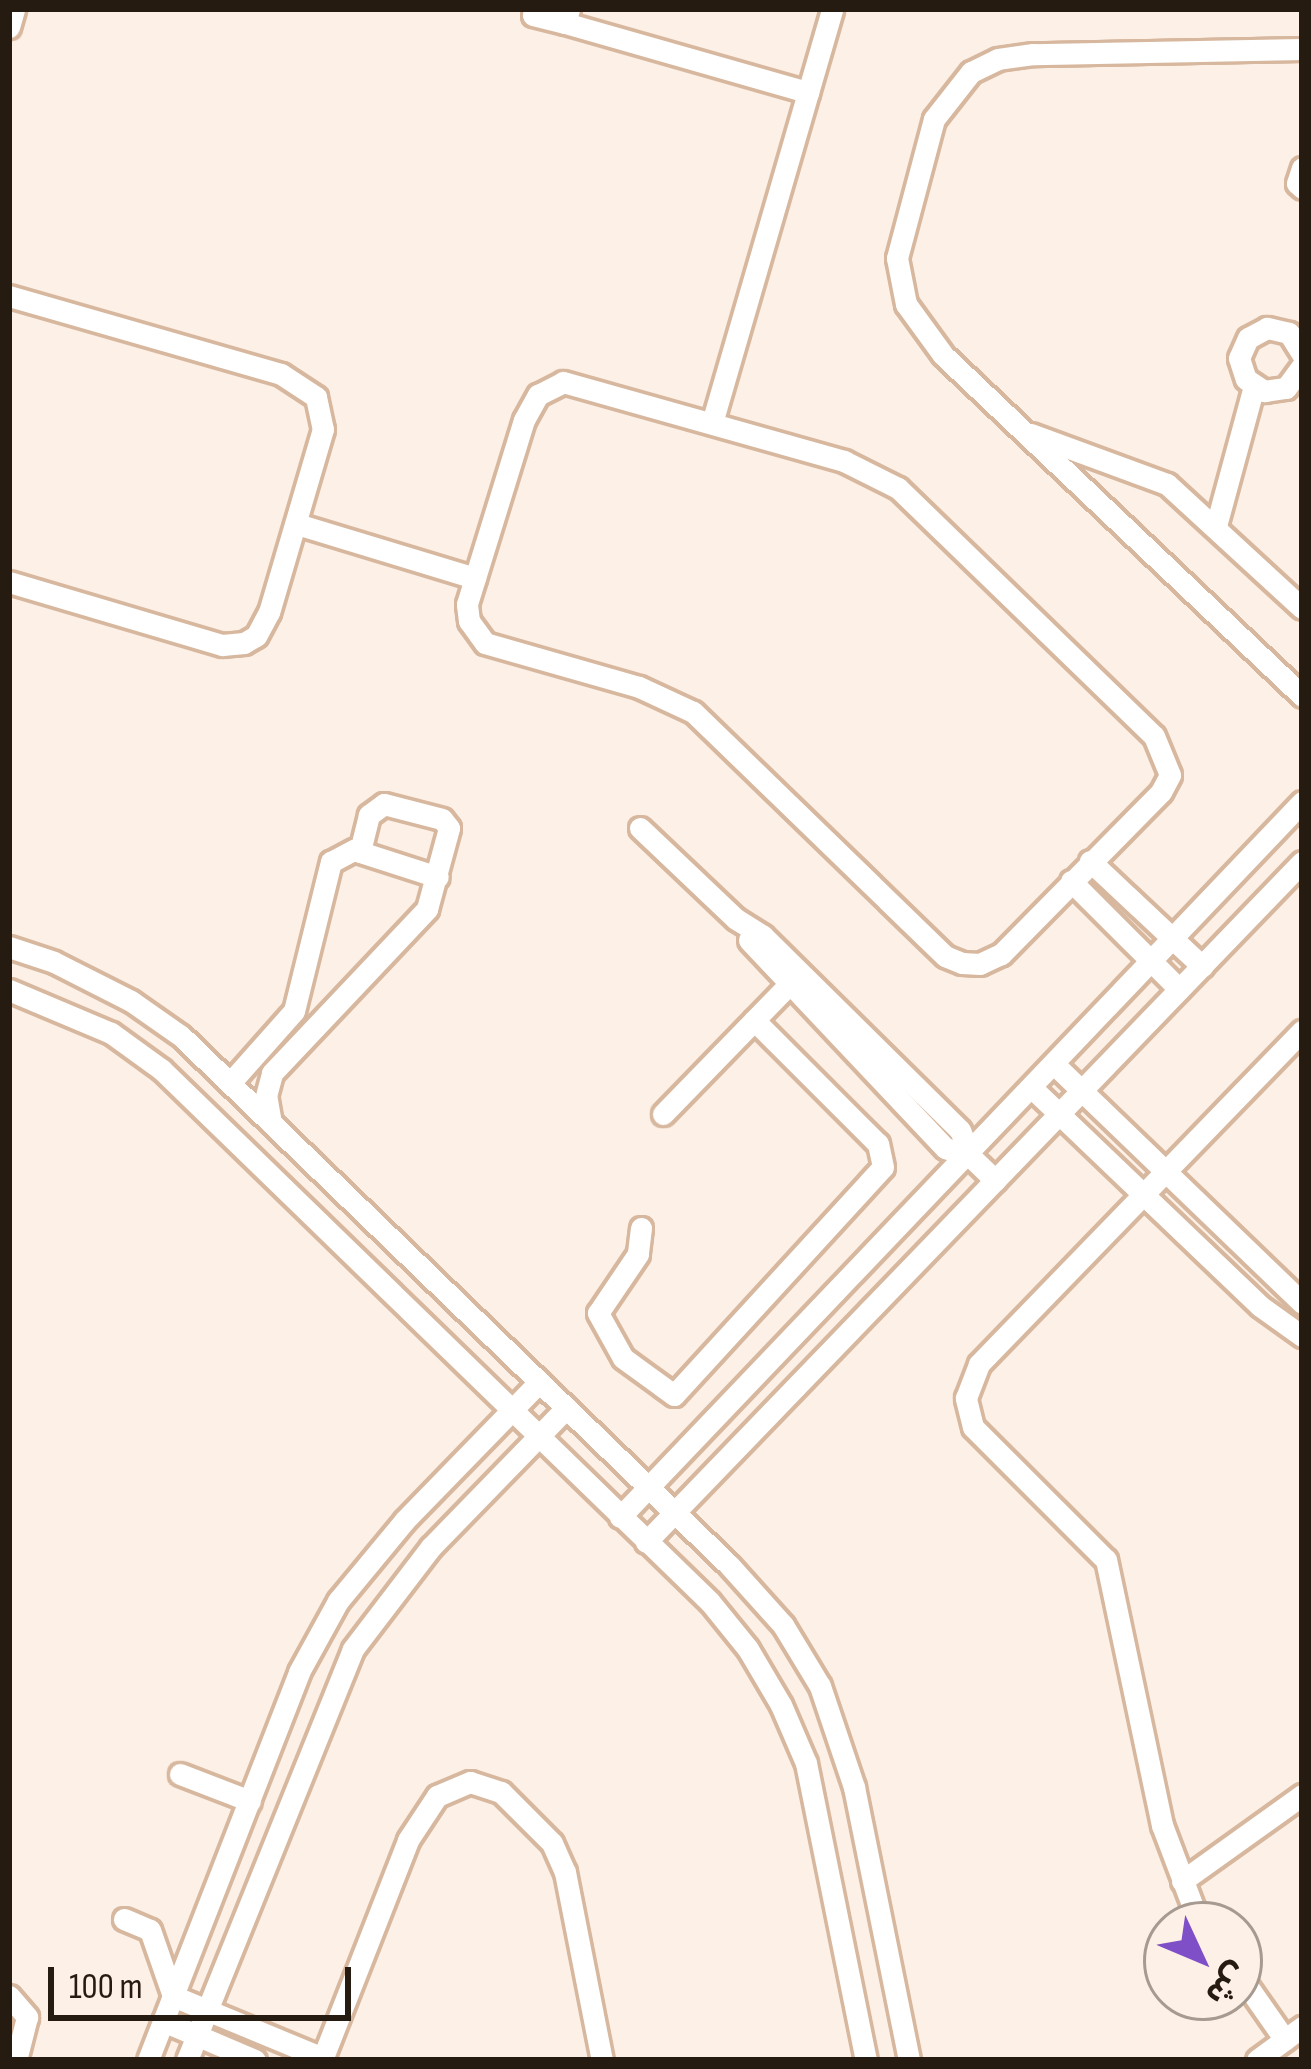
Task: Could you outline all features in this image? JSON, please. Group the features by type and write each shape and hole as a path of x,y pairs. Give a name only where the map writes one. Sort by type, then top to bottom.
{"street":[{"path":"9,27 14,9"},
{"path":"535,9 533,15 567,16 808,92"},
{"path":"712,423 832,9"},
{"path":"1302,49 1033,53 998,59 971,72 934,119 898,235 899,282 921,328 1294,688 1302,709"},
{"path":"1257,50 1302,63"},
{"path":"1302,168 1297,183 1302,188"},
{"path":"9,296 300,382 322,408 323,430 263,627 244,643 222,644 9,582"},
{"path":"1216,526 1254,386 1239,358 1257,331 1288,333 1302,354"},
{"path":"1254,386 1275,392 1300,380"},
{"path":"582,384 712,423 844,461 898,488 1154,736 1170,775 1161,792 1000,954 980,964 945,956 693,712 639,687 484,643 469,621 475,578 524,420 549,386 582,384"},
{"path":"1024,431 1147,473 1188,499 1302,608"},
{"path":"297,524 475,578"},
{"path":"620,1517 970,1156 1302,802"},
{"path":"271,1124 266,1096 272,1072 427,909 449,832 442,819 384,804 369,815 360,852"},
{"path":"640,828 736,919 763,936 795,978 960,1130 970,1156 994,1180"},
{"path":"230,1083 286,1024 298,998 325,875 338,856 360,852 437,877"},
{"path":"1090,861 1202,966"},
{"path":"646,1542 1302,862"},
{"path":"1071,881 1179,989"},
{"path":"9,947 54,962 131,1001 181,1036 649,1488 783,1625 820,1685 854,1787 909,2060"},
{"path":"663,1114 795,978"},
{"path":"9,990 111,1034 161,1069 710,1602 748,1649 781,1705 806,1762 866,2060"},
{"path":"298,998 324,1015"},
{"path":"641,1228 638,1254 598,1313 622,1358 674,1395 883,1167 878,1144 754,1020"},
{"path":"1192,1901 1162,1825 1121,1610 1106,1560 973,1427 966,1398 979,1364 1302,1031"},
{"path":"1054,1065 1302,1303"},
{"path":"1032,1088 1261,1306 1302,1336"},
{"path":"148,2060 299,1672 338,1601 405,1520 539,1382"},
{"path":"188,2060 352,1649 431,1547 566,1408"},
{"path":"180,1774 250,1802"},
{"path":"124,1919 150,1930 173,1996 322,2059 408,1840 437,1796 470,1781 501,1792 552,1843 565,1871 602,2060"},
{"path":"1182,1881 1302,1795"},
{"path":"9,1996 26,2018 16,2060"},
{"path":"1256,2060 1293,2034 1263,2001"},
{"path":"163,2021 255,2060"}]}
